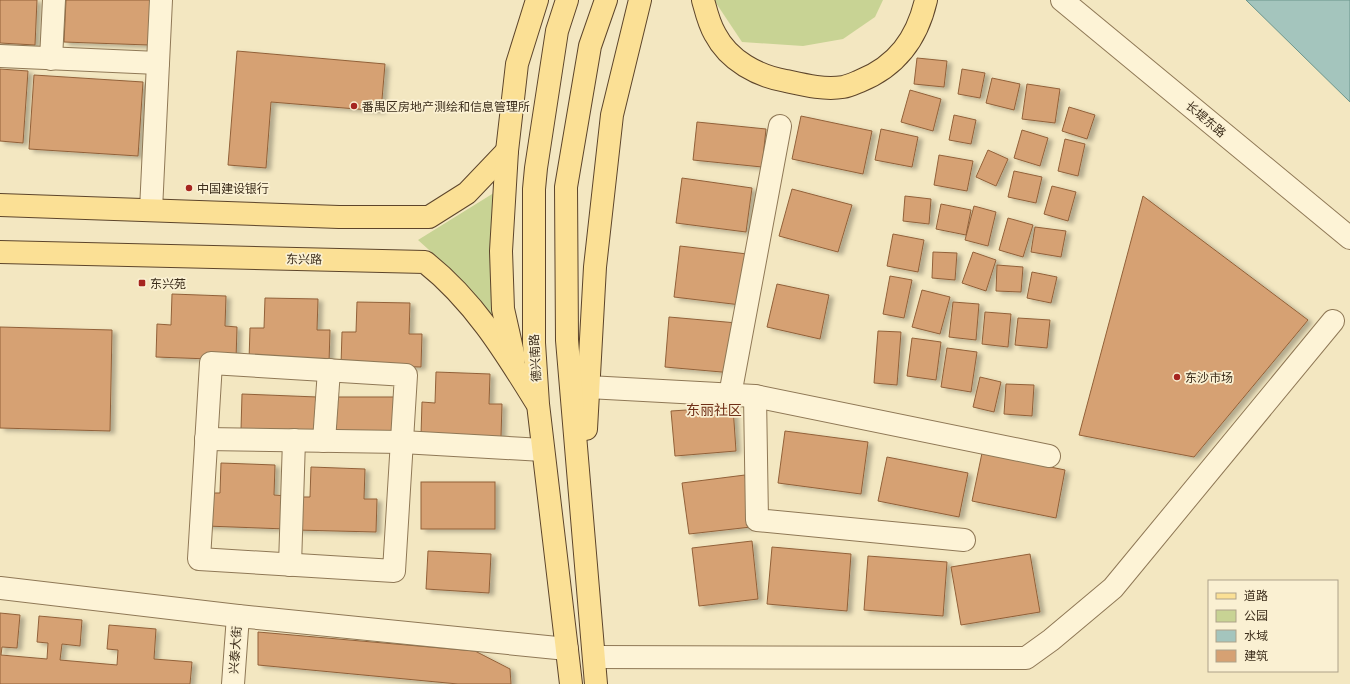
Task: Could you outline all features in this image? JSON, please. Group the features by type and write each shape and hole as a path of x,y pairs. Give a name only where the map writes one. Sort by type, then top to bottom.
{"main road":[{"path":"516,369 503,309 501,251 507,151 517,64 537,0"},
{"name":"德兴南路","path":"567,0 557,31 538,149 534,189 534,343 538,404 571,684"},
{"path":"596,684 567,340 566,187 590,46 606,0"},
{"path":"581,508 595,267 612,115 640,0"},
{"path":"703,0 715,35 730,53 746,68 775,79 822,87 843,87 869,77 900,56 913,36 923,12 926,0"},
{"path":"0,205 339,217 429,216 467,193 507,151"},
{"name":"东兴路","path":"0,252 425,262 443,276 468,302 499,342 538,404"}],"street":[{"path":"51,59 54,0"},
{"path":"151,210 161,0"},
{"name":"长堤东路","path":"1062,0 1350,238"},
{"path":"0,56 158,64"},
{"path":"730,395 780,126"},
{"path":"594,657 1026,658 1051,640 1112,588 1333,321"},
{"path":"211,363 329,370 406,375 394,571 199,559 211,363"},
{"path":"324,441 329,370"},
{"path":"588,387 755,396 1049,456"},
{"path":"755,396 757,520 964,540"},
{"path":"206,439 402,442 543,450"},
{"path":"290,565 294,440"},
{"path":"0,588 238,616 567,649"},
{"name":"兴泰大街","path":"233,684 238,616"}],"green space":[{"path":"714,0 883,0 875,17 843,39 803,46 742,42"},
{"path":"497,191 497,321 458,276 418,240"}],"water":[{"path":"1246,0 1350,0 1350,102"}],"building":[{"path":"0,0 37,0 35,45 0,43"},
{"path":"66,0 150,0 149,45 64,42"},
{"name":"番禺区房地产测绘和信息管理所","path":"237,51 385,64 381,111 271,102 266,168 228,165"},
{"path":"917,58 947,61 944,87 914,84"},
{"path":"0,69 28,71 23,143 0,141"},
{"path":"962,69 985,73 980,98 958,94"},
{"path":"34,75 143,82 138,156 29,149"},
{"path":"992,78 1020,84 1014,110 986,103"},
{"path":"1027,84 1060,89 1055,123 1022,119"},
{"path":"910,90 941,99 933,131 901,122"},
{"path":"1069,107 1095,115 1087,139 1062,131"},
{"path":"954,115 976,120 971,144 949,140"},
{"path":"801,116 872,131 863,174 792,159"},
{"path":"697,122 766,129 762,167 693,160"},
{"path":"881,129 918,137 912,167 875,160"},
{"path":"1022,130 1048,138 1040,166 1014,158"},
{"path":"1065,139 1085,144 1078,176 1058,171"},
{"path":"988,150 1008,159 996,186 976,177"},
{"path":"939,155 973,161 967,191 934,185"},
{"path":"1014,171 1042,177 1036,203 1008,197"},
{"path":"682,178 752,188 746,232 676,223"},
{"path":"1052,186 1076,192 1068,221 1044,214"},
{"path":"792,189 852,205 838,252 779,236"},
{"path":"905,196 931,199 929,224 903,221"},
{"name":"东沙市场","path":"1143,196 1308,320 1194,457 1079,435"},
{"path":"941,204 971,210 966,235 936,229"},
{"path":"974,206 996,212 988,246 965,240"},
{"path":"1008,218 1033,225 1023,257 999,250"},
{"path":"1035,227 1066,231 1061,257 1031,252"},
{"path":"893,234 924,240 918,272 887,266"},
{"path":"680,246 747,254 741,305 674,297"},
{"path":"933,252 957,253 955,280 932,278"},
{"path":"973,252 996,260 986,291 962,283"},
{"path":"997,265 1023,267 1021,292 996,291"},
{"path":"1032,272 1057,277 1051,303 1027,298"},
{"path":"890,276 912,280 904,318 883,314"},
{"path":"777,284 829,295 820,339 767,327"},
{"path":"922,290 950,297 940,334 912,327"},
{"path":"172,294 226,296 225,326 237,327 236,360 156,357 157,324 171,325"},
{"path":"265,298 318,299 317,330 330,330 329,363 249,361 250,328 264,328"},
{"path":"357,302 410,303 409,334 422,334 421,367 341,365 342,332 356,332"},
{"path":"953,302 979,304 976,340 949,337"},
{"path":"985,312 1011,314 1008,347 982,344"},
{"path":"669,317 737,323 733,373 665,367"},
{"path":"1018,318 1050,320 1047,348 1015,345"},
{"path":"0,327 112,330 110,431 0,428"},
{"path":"878,331 901,332 897,385 874,383"},
{"path":"912,338 941,342 936,380 907,376"},
{"path":"947,348 977,352 971,392 941,387"},
{"path":"436,372 490,374 489,404 502,404 501,437 421,435 422,402 435,403"},
{"path":"980,377 1001,382 994,412 973,407"},
{"path":"1006,384 1034,385 1032,416 1004,414"},
{"path":"242,394 317,397 315,433 241,430"},
{"path":"332,397 396,397 396,435 332,435"},
{"path":"733,407 736,451 675,456 671,411"},
{"path":"785,431 868,442 861,494 778,483"},
{"path":"982,453 1065,470 1056,518 972,501"},
{"path":"887,457 968,473 959,517 878,501"},
{"path":"221,463 275,465 274,495 287,496 286,529 206,526 207,493 220,493"},
{"path":"311,467 365,469 364,499 377,499 376,532 296,530 297,497 310,497"},
{"path":"745,475 751,527 689,534 682,483"},
{"path":"421,482 495,482 495,529 421,529"},
{"path":"752,541 758,599 699,606 692,548"},
{"path":"772,547 851,554 847,611 767,604"},
{"path":"428,551 491,554 489,593 426,589"},
{"path":"1030,554 1040,612 961,625 951,567"},
{"path":"868,556 947,562 943,616 864,610"},
{"path":"0,613 20,615 17,648 2,647 1,655 47,659 48,643 37,642 39,616 82,620 80,646 62,644 60,660 117,665 118,650 107,649 109,625 156,629 154,659 192,662 190,684 0,684"},
{"path":"258,632 475,651 510,669 511,684 458,684 258,665"}],"place":[{"name":"番禺区房地产测绘和信息管理所","path":"354,106"},
{"name":"中国建设银行","path":"189,188"},
{"name":"东兴苑","path":"142,283"},
{"name":"东沙市场","path":"1177,377"}],"district":[{"name":"东丽社区","path":"714,410"}]}
